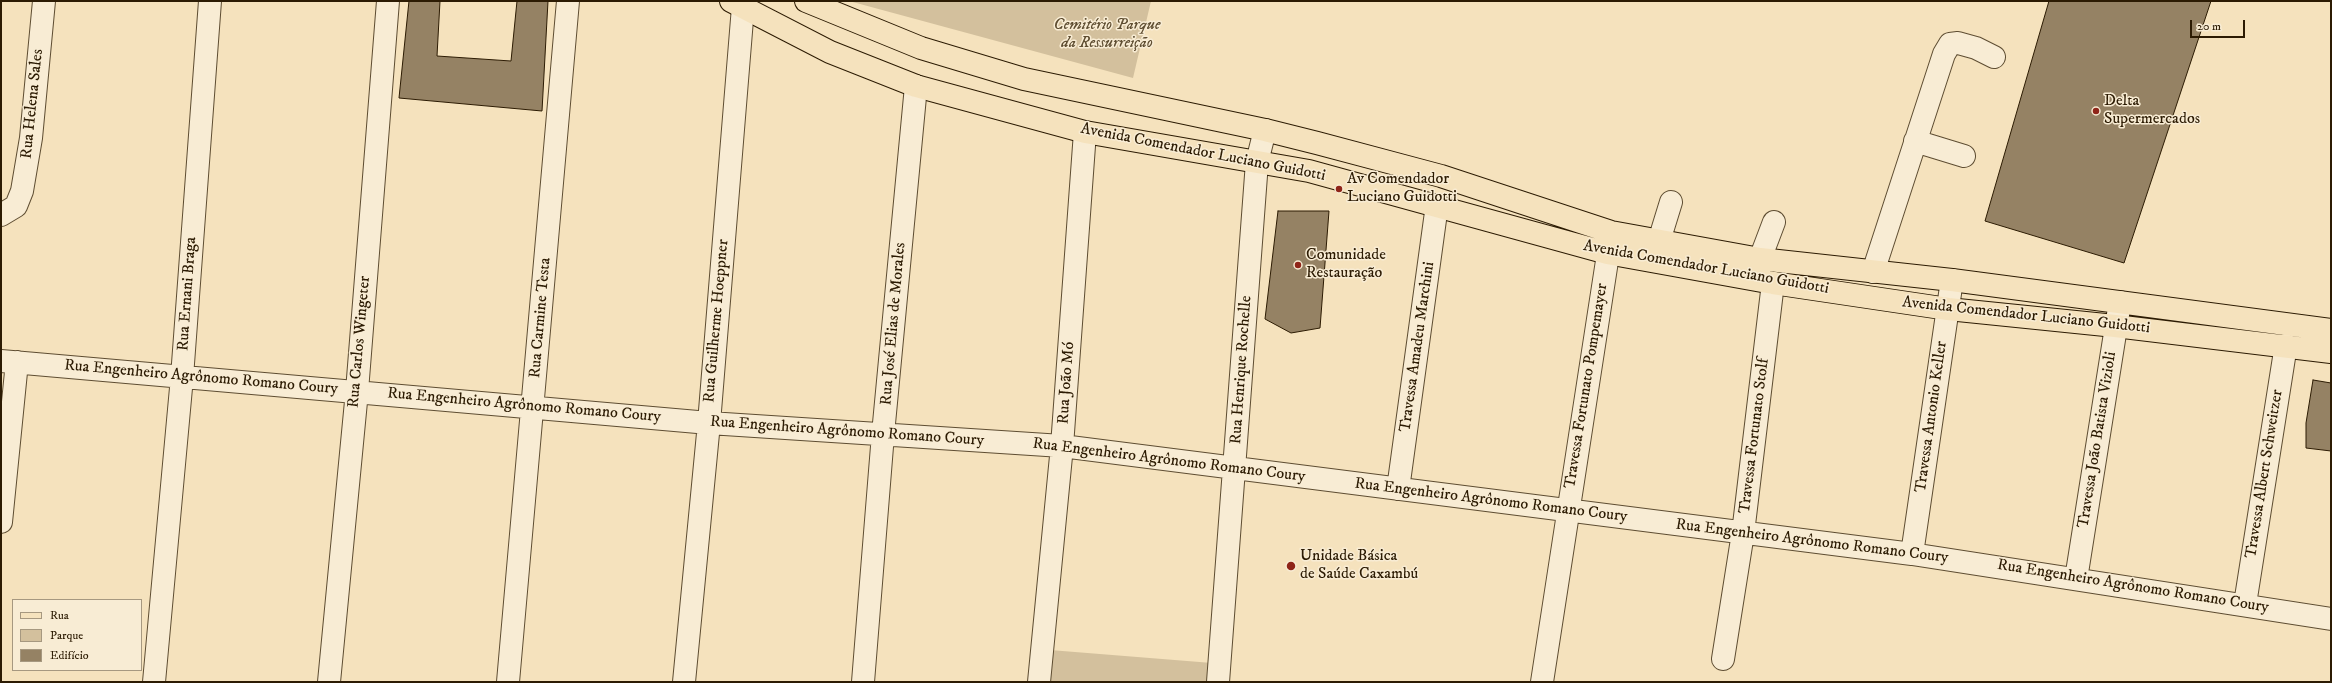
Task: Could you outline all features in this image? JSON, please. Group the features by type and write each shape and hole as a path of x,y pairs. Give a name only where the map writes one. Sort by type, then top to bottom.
{"main road":[{"name":"Avenida Comendador Luciano Guidotti","path":"806,1 921,48 1024,78 1264,130 1441,176 1611,232 1760,259 1952,280 2331,330"},
{"name":"Avenida Comendador Luciano Guidotti","path":"737,4 830,52 916,86 1085,132 1309,172 1607,253 1773,282 1948,309 2286,345 2331,352"}],"street":[{"name":"Rua Helena Sales","path":"8,210 22,191 31,138 44,1"},
{"name":"Rua Ernani Braga","path":"154,682 182,377 210,1"},
{"name":"Rua Carlos Wingeter","path":"329,682 356,391 388,1"},
{"name":"Rua Carmine Testa","path":"508,682 568,1"},
{"name":"Rua Guilherme Hoeppner","path":"684,682 709,423 737,4"},
{"path":"1873,272 1944,54 1950,44 1958,43 1976,48 1994,58"},
{"name":"Rua José Elias de Morales","path":"863,682 883,434 916,86"},
{"name":"Rua Henrique Rochelle","path":"1218,682 1257,162 1264,130"},
{"name":"Rua João Mó","path":"1039,682 1062,446 1085,132"},
{"path":"1915,141 1964,156"},
{"path":"1659,241 1671,202"},
{"name":"Travessa Amadeu Marchini","path":"1398,490 1437,206"},
{"path":"1760,259 1774,222"},
{"name":"Travessa Fortunato Pompemayer","path":"1542,682 1567,510 1611,232"},
{"name":"Travessa Antonio Keller","path":"1912,554 1952,280"},
{"name":"Travessa Fortunato Stolf","path":"1723,659 1743,533 1773,282"},
{"name":"Travessa João Batista Vizioli","path":"2076,579 2120,302"},
{"name":"Travessa Albert Schweitzer","path":"2245,604 2286,345"},
{"name":"Rua Engenheiro Agrônomo Romano Coury","path":"9,362 356,391 709,423 1062,446 1235,467 1398,490 1912,554 2245,604 2331,619"},
{"path":"1,522 9,362"}],"green space":[{"name":"Cemitério Parque da Ressurreição","path":"849,1 1151,1 1133,78"},
{"path":"1050,650 1212,663 1211,682 1047,682"}],"building":[{"path":"409,1 440,1 437,56 511,61 517,1 548,1 542,111 399,98"},
{"name":"Delta Supermercados","path":"2049,1 2211,1 2124,263 1985,221"},
{"name":"Comunidade Restauração","path":"1278,211 1329,211 1320,328 1291,333 1265,319"},
{"path":"2313,380 2331,383 2331,451 2306,448 2306,423"}],"place":[{"name":"Delta Supermercados","path":"2096,111"},
{"name":"Av Comendador Luciano Guidotti","path":"1339,189"},
{"name":"Comunidade Restauração","path":"1298,265"},
{"name":"Unidade Básica de Saúde Caxambú","path":"1291,566"}]}
